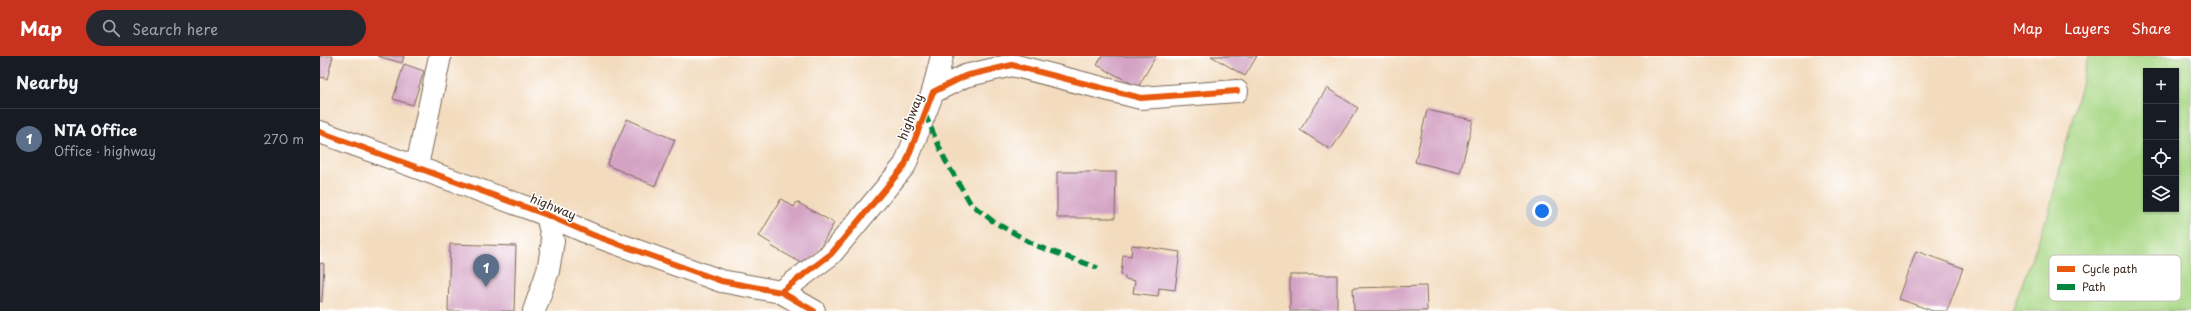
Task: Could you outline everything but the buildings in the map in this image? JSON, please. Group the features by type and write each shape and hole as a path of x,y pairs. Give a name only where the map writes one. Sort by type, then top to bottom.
{"street":[{"path":"417,166 440,56"},
{"name":"highway","path":"781,292 830,254 905,165 933,92 942,56"},
{"name":"highway","path":"933,92 965,76 1012,65 1140,98 1237,91"},
{"name":"highway","path":"320,132 417,166 593,235 721,281 781,292 814,311"},
{"path":"534,311 548,271 553,241 547,216"}],"green space":[{"path":"2088,56 2191,56 2191,311 2012,311 2049,212"}],"marked path":[{"path":"925,114 945,160 971,204 994,222 1037,246 1098,268"}],"cycle path":[{"path":"781,292 831,254 905,165 933,92 965,76 1012,65 1141,98 1237,91"},
{"path":"320,132 547,215 593,235 721,281 781,292 814,311"}],"place":[{"name":"NTA Office","path":"486,287"}]}
